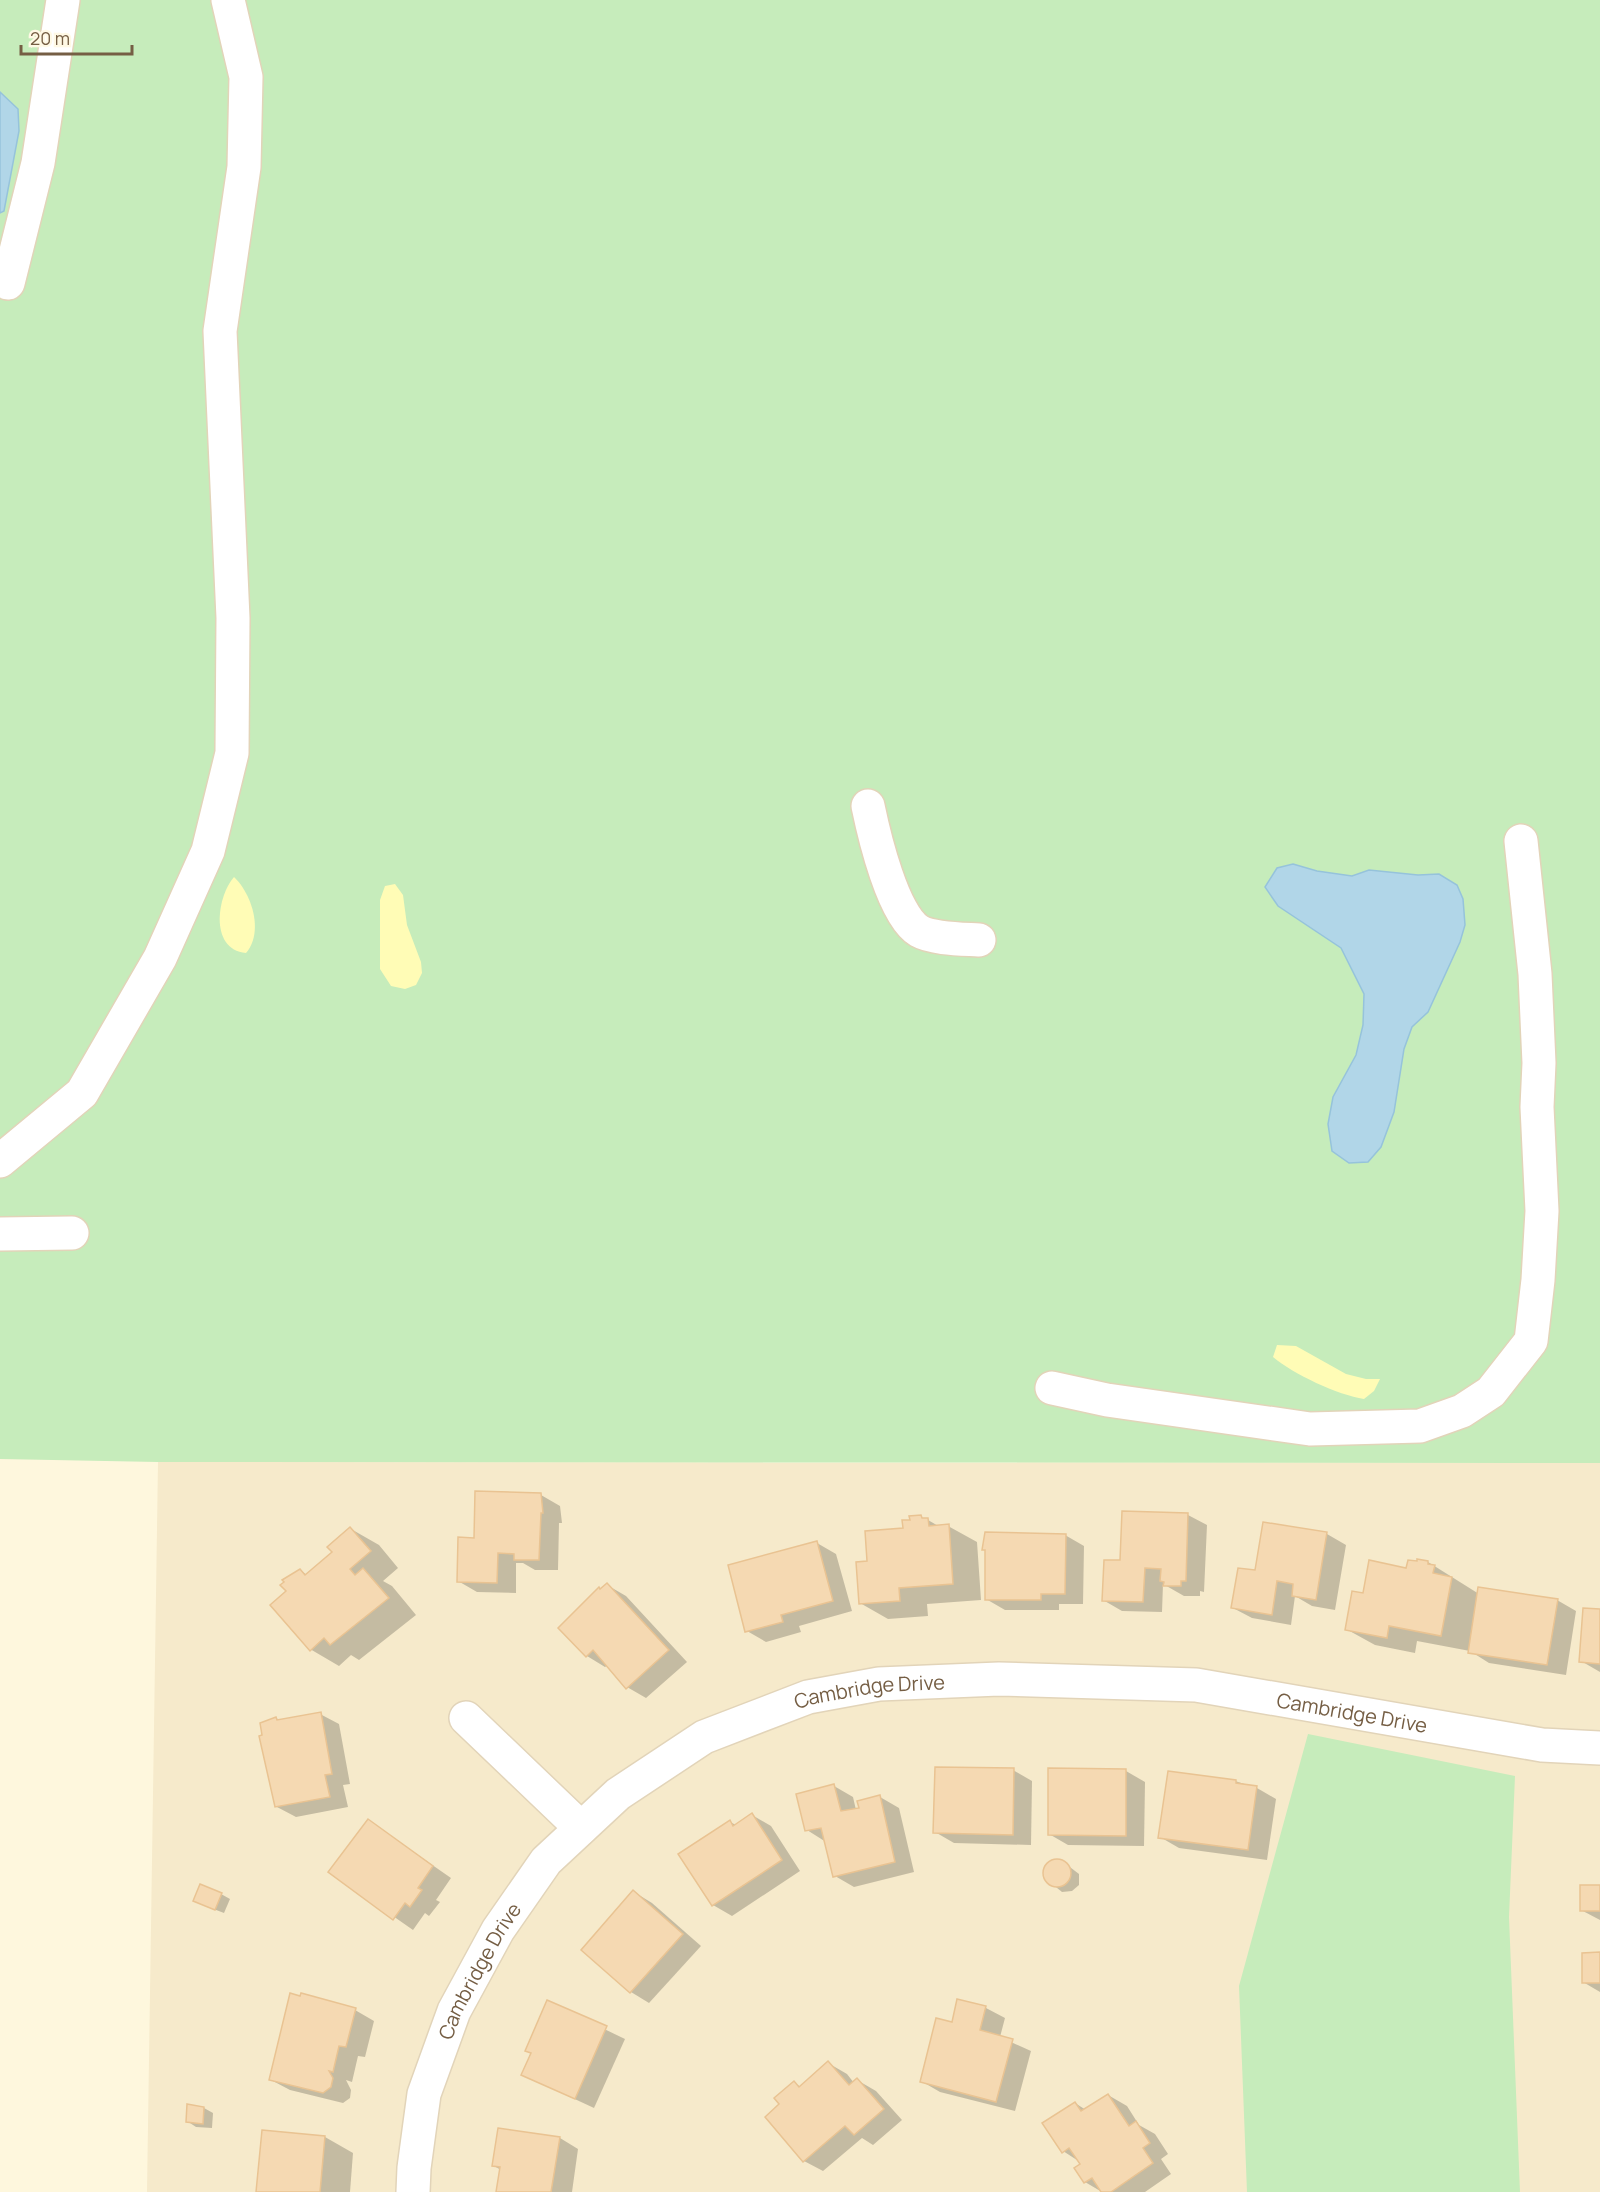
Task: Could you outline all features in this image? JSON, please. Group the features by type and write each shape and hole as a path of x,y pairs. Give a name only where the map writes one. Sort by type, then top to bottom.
{"street":[{"path":"8,283 38,162 63,0"},
{"path":"0,1161 82,1094 160,958 208,851 232,753 233,618 220,331 244,168 246,77 228,0"},
{"path":"868,806 878,851 899,906 918,930 953,938 979,940"},
{"path":"1052,1388 1107,1400 1310,1429 1420,1426 1462,1411 1491,1392 1531,1341 1538,1280 1542,1211 1537,1107 1539,1063 1535,974 1521,841"},
{"path":"0,1234 72,1233"},
{"name":"Cambridge Drive","path":"413,2192 424,2094 454,2011 504,1921 546,1861 618,1794 704,1737 808,1697 879,1684 999,1679 1196,1685 1542,1745 1600,1748"},
{"path":"466,1718 581,1828"}],"shaded area":[{"path":"158,1462 1600,1463 1600,2192 147,2192"}],"green space":[{"path":"0,0 1600,0 1600,1463 158,1462 0,1459"},
{"path":"1308,1734 1515,1776 1509,1917 1520,2192 1247,2192 1239,1986"}],"sand":[{"path":"234,877 246,893 254,913 254,935 246,953 234,950 226,943 220,922 223,897"},
{"path":"395,884 403,895 407,925 421,962 422,973 416,985 405,989 391,986 380,969 380,900 385,886"},
{"path":"1277,1345 1296,1346 1346,1374 1366,1379 1380,1379 1374,1391 1364,1399 1353,1397 1304,1377 1282,1364 1273,1357"}],"water":[{"path":"0,92 18,109 19,131 4,211 0,213"},
{"path":"1293,864 1317,871 1352,876 1369,870 1418,875 1439,874 1457,885 1463,899 1465,925 1460,942 1428,1012 1412,1027 1404,1049 1394,1112 1381,1147 1368,1162 1349,1163 1332,1151 1328,1124 1333,1097 1356,1055 1363,1025 1364,994 1341,948 1278,906 1265,887 1277,868"}],"building":[{"path":"475,1491 541,1493 543,1513 541,1513 539,1560 514,1560 514,1554 498,1553 497,1583 457,1582 458,1537 474,1538"},
{"path":"1122,1511 1188,1513 1186,1581 1181,1581 1181,1586 1163,1586 1164,1582 1160,1581 1161,1569 1145,1568 1143,1602 1102,1601 1104,1560 1120,1560"},
{"path":"921,1515 922,1518 928,1518 929,1526 949,1524 953,1584 899,1588 900,1601 859,1604 856,1562 867,1561 865,1531 903,1528 902,1520 910,1520 909,1516"},
{"path":"1263,1522 1327,1532 1316,1600 1292,1596 1293,1584 1277,1581 1272,1615 1231,1608 1238,1568 1255,1570"},
{"path":"350,1527 371,1551 350,1569 355,1575 363,1568 389,1598 330,1645 324,1638 310,1651 270,1605 286,1591 280,1585 284,1582 282,1580 300,1569 305,1575 332,1552 327,1547"},
{"path":"985,1532 1066,1534 1065,1594 1041,1594 1041,1600 985,1600 985,1550 982,1550"},
{"path":"817,1541 833,1601 781,1615 783,1622 745,1632 728,1565"},
{"path":"1417,1559 1435,1565 1433,1573 1452,1577 1441,1636 1389,1626 1387,1638 1345,1630 1352,1591 1363,1593 1369,1560 1406,1568 1408,1560 1417,1561"},
{"path":"607,1583 669,1650 626,1689 593,1650 586,1657 558,1628 599,1587 600,1589"},
{"path":"1478,1587 1558,1599 1547,1665 1468,1653"},
{"path":"1583,1608 1600,1609 1600,1664 1579,1662"},
{"path":"321,1712 332,1774 325,1775 330,1797 275,1807 259,1736 262,1735 260,1723 276,1717 277,1720"},
{"path":"935,1767 1014,1768 1013,1835 933,1833"},
{"path":"1048,1768 1126,1769 1126,1836 1048,1835"},
{"path":"1168,1771 1236,1780 1236,1783 1257,1786 1248,1850 1158,1838"},
{"path":"834,1784 841,1811 859,1808 857,1801 880,1795 895,1862 833,1877 821,1828 805,1831 796,1794"},
{"path":"752,1813 782,1860 712,1906 678,1854 730,1820 733,1826"},
{"path":"368,1819 433,1866 418,1888 422,1890 410,1907 405,1903 393,1920 328,1872"},
{"path":"1057,1859 1067,1863 1071,1873 1067,1883 1057,1887 1047,1883 1043,1873 1047,1863"},
{"path":"200,1884 222,1893 215,1910 193,1901"},
{"path":"1580,1885 1600,1885 1600,1911 1580,1911"},
{"path":"633,1890 683,1934 630,1993 581,1950"},
{"path":"1600,1952 1600,1983 1582,1983 1582,1953"},
{"path":"290,1993 300,1996 301,1993 356,2008 346,2047 339,2046 333,2072 329,2071 333,2078 331,2087 323,2093 269,2080"},
{"path":"957,1999 986,2006 980,2030 1013,2039 996,2102 920,2082 936,2018 952,2022"},
{"path":"547,2000 607,2026 575,2099 521,2075 531,2053 525,2051"},
{"path":"828,2061 849,2085 857,2078 884,2109 854,2135 845,2126 803,2162 765,2117 779,2104 774,2098 794,2081 799,2087"},
{"path":"1108,2094 1129,2126 1136,2121 1150,2143 1143,2148 1153,2163 1111,2192 1101,2192 1092,2178 1084,2183 1074,2168 1080,2164 1069,2148 1062,2153 1042,2123 1075,2102 1081,2111"},
{"path":"187,2104 204,2107 203,2124 186,2122"},
{"path":"498,2128 560,2137 551,2192 496,2192 500,2167 492,2166"},
{"path":"262,2130 325,2136 320,2192 256,2192"}]}
